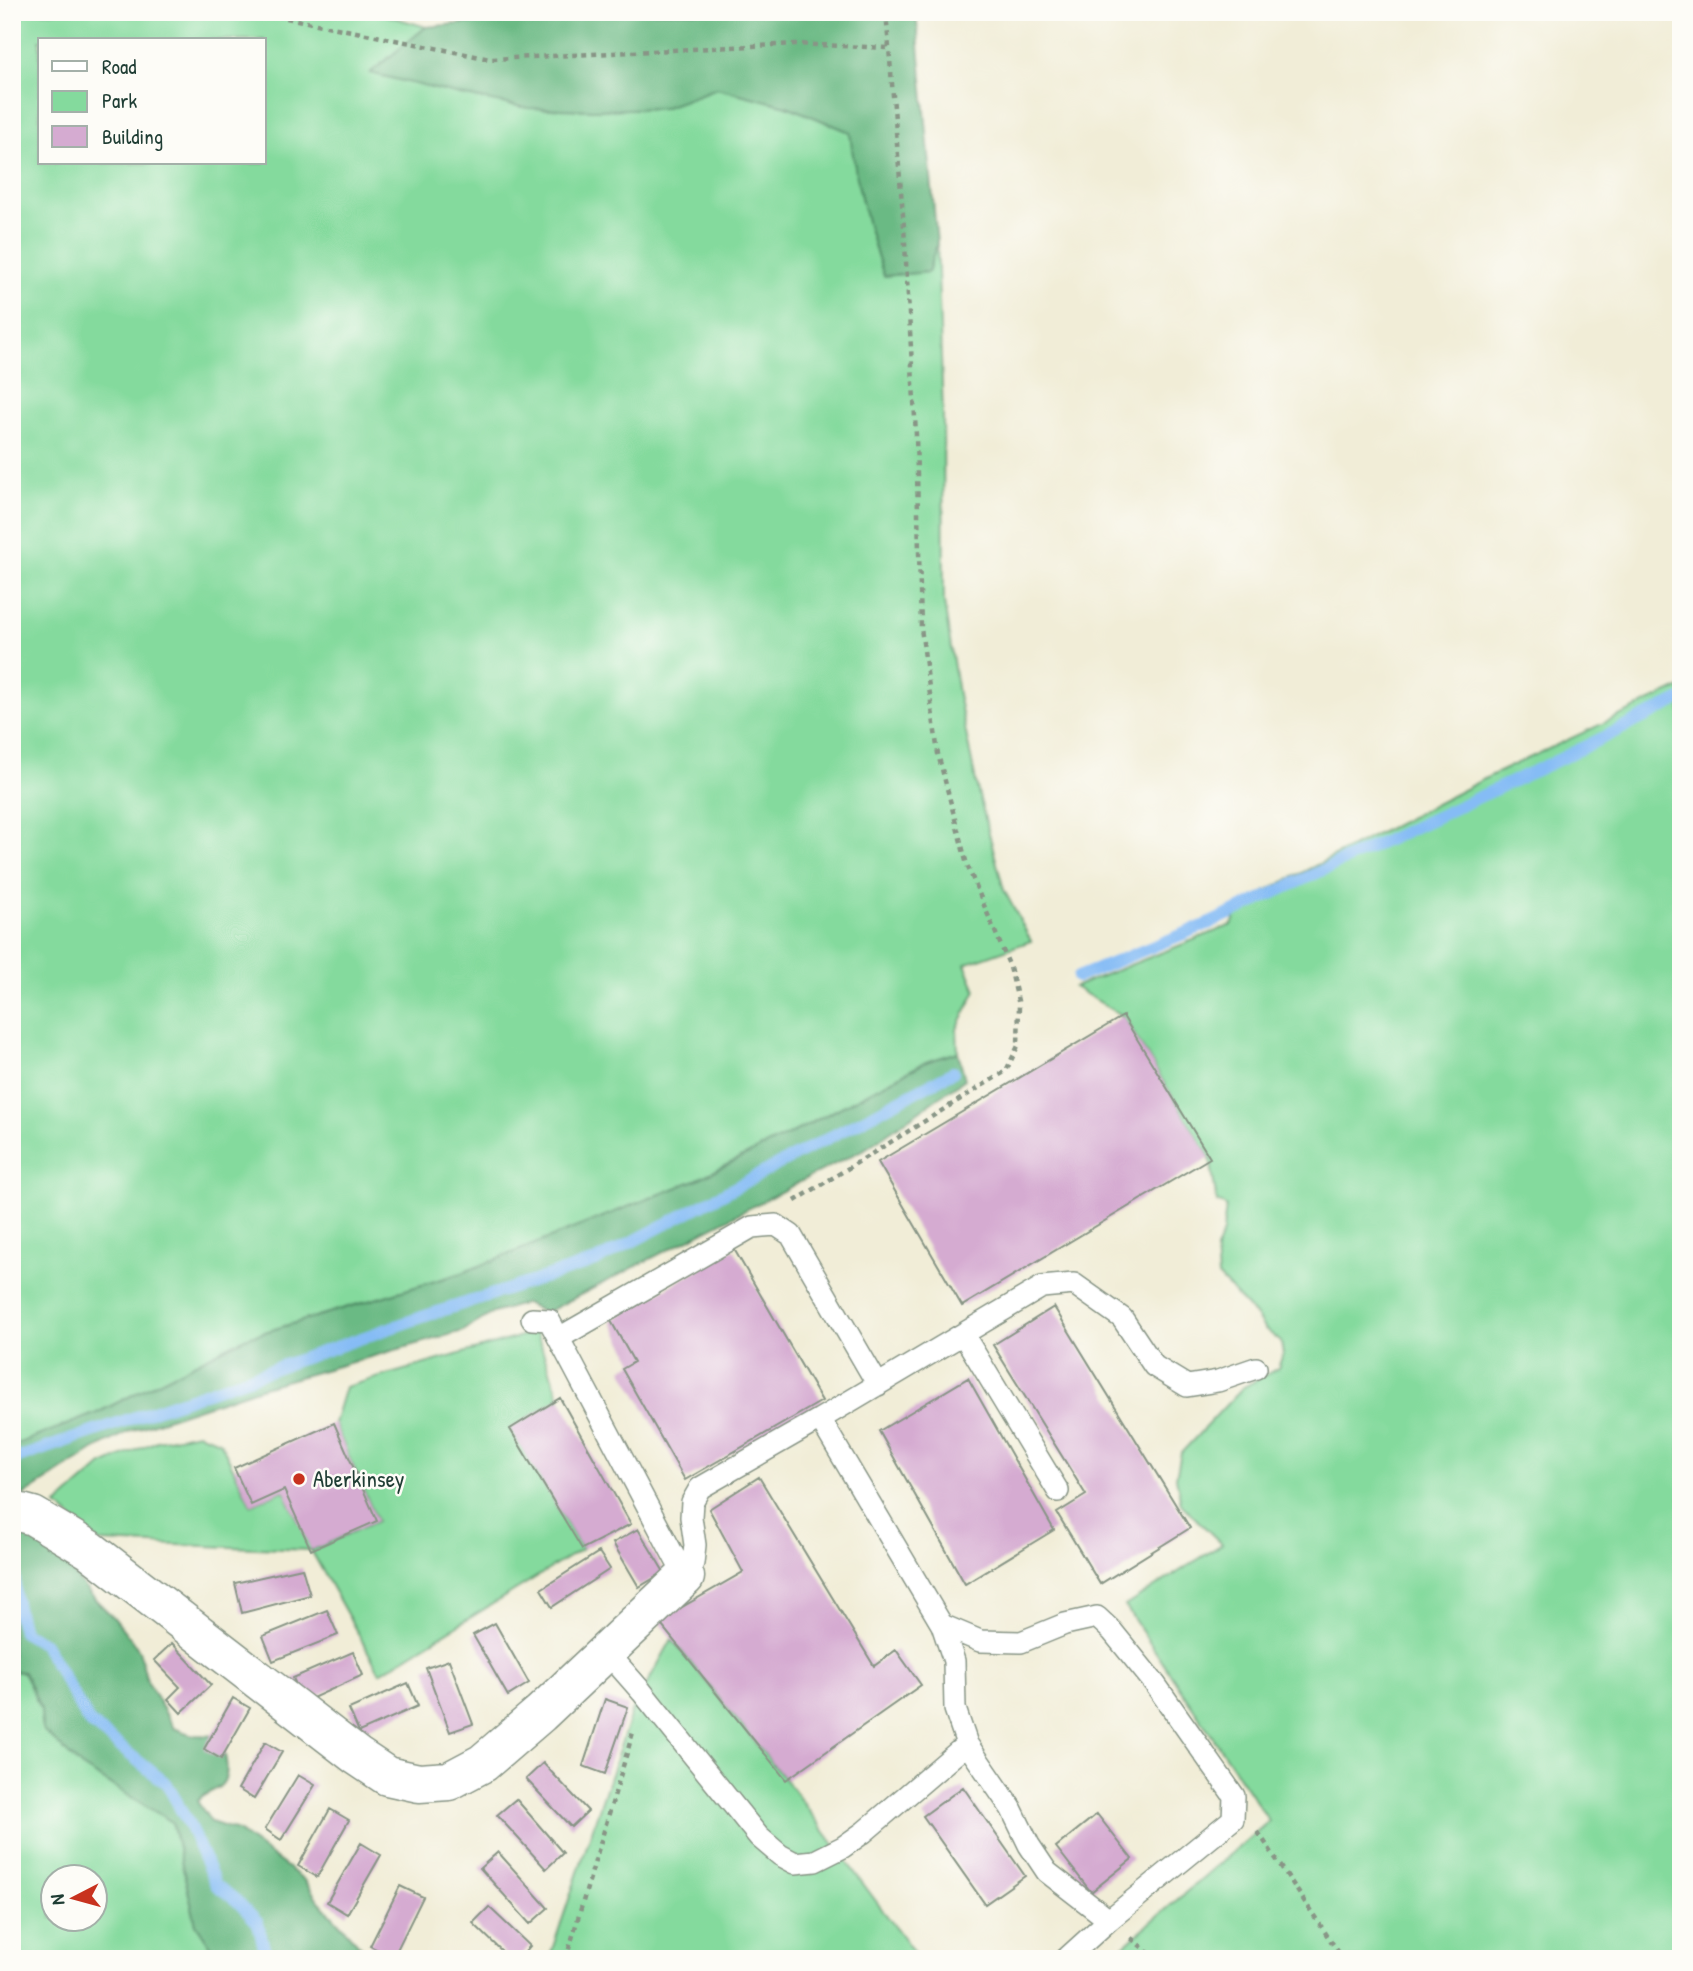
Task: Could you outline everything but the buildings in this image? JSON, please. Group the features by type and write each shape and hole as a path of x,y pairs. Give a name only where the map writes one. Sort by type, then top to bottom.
{"street":[{"path":"12,1513 33,1516 90,1550 357,1756 387,1776 419,1783 449,1781 484,1763 685,1577"}],"lane":[{"path":"559,1338 752,1227 776,1225 791,1234 878,1385"},
{"path":"685,1577 693,1563 695,1545 692,1502 701,1488 1042,1287 1074,1284 1122,1318 1154,1366 1187,1387 1219,1381 1256,1368"},
{"path":"532,1319 549,1320 685,1577"},
{"path":"963,1334 1058,1490"},
{"path":"820,1419 942,1625 954,1661 955,1709 967,1744 1011,1808 1029,1845 1047,1872 1109,1920"},
{"path":"942,1625 981,1641 1021,1642 1065,1624 1097,1617 1112,1631 1155,1685 1234,1796 1233,1819 1109,1920 1066,1959"},
{"path":"606,1651 759,1837 780,1855 795,1863 814,1861 844,1847 967,1744"}],"path":[{"path":"257,12 489,59 795,44 889,48"},
{"path":"752,1227 1006,1071 1018,1046 1020,1005 1010,967 967,865 938,754 921,628 916,435 904,227 886,12"},
{"path":"566,1959 639,1713 642,1692"},
{"path":"1234,1796 1343,1959"}],"green space":[{"path":"12,12 376,12 426,27 371,73 460,95 528,108 663,108 717,88 787,106 850,132 863,205 884,276 928,272 937,243 943,414 944,602 958,694 978,792 1004,890 1031,941 965,964 976,990 957,1029 958,1052 926,1062 698,1179 462,1273 245,1338 97,1413 12,1446"},
{"path":"580,12 916,12 937,243 928,272 884,276 863,205 850,132 787,106 717,88 663,108 528,108 370,73 426,27"},
{"path":"1681,687 1681,1959 1108,1959 1269,1821 1125,1606 1222,1544 1181,1504 1176,1477 1181,1453 1242,1388 1278,1368 1283,1354 1281,1342 1264,1328 1218,1276 1216,1250 1223,1232 1226,1206 1217,1202 1210,1158 1123,1016 1074,987 1232,925 1241,904 1490,776"},
{"path":"958,1052 965,1079 868,1147 545,1313 526,1303 493,1313 463,1331 263,1387 130,1431 95,1449 12,1503 12,1446 97,1413 245,1338 462,1273 698,1179 926,1062"},
{"path":"536,1332 560,1398 511,1429 582,1549 380,1673 311,1550 99,1542 57,1505 102,1465 157,1441 198,1433 220,1441 251,1505 284,1490 312,1550 377,1521 334,1423 345,1387"},
{"path":"12,1522 57,1553 89,1593 115,1619 139,1650 147,1681 174,1728 192,1735 219,1736 226,1764 225,1779 216,1789 197,1801 211,1822 238,1831 303,1879 319,1901 372,1959 219,1959 196,1924 172,1822 82,1767 42,1729 41,1709 24,1672 12,1671"},
{"path":"672,1639 786,1780 919,1959 549,1959 632,1711"},
{"path":"12,1671 23,1672 41,1710 42,1729 82,1767 172,1822 196,1924 219,1959 12,1959"}],"waterway":[{"path":"1078,977 1208,924 1560,759 1681,699"},
{"path":"12,1460 422,1317 596,1261 953,1072"},
{"path":"13,1553 16,1604 23,1632 44,1644 89,1722 167,1784 216,1885 237,1901 258,1923 268,1959"}],"place":[{"name":"Aberkinsey","path":"299,1479"}]}
